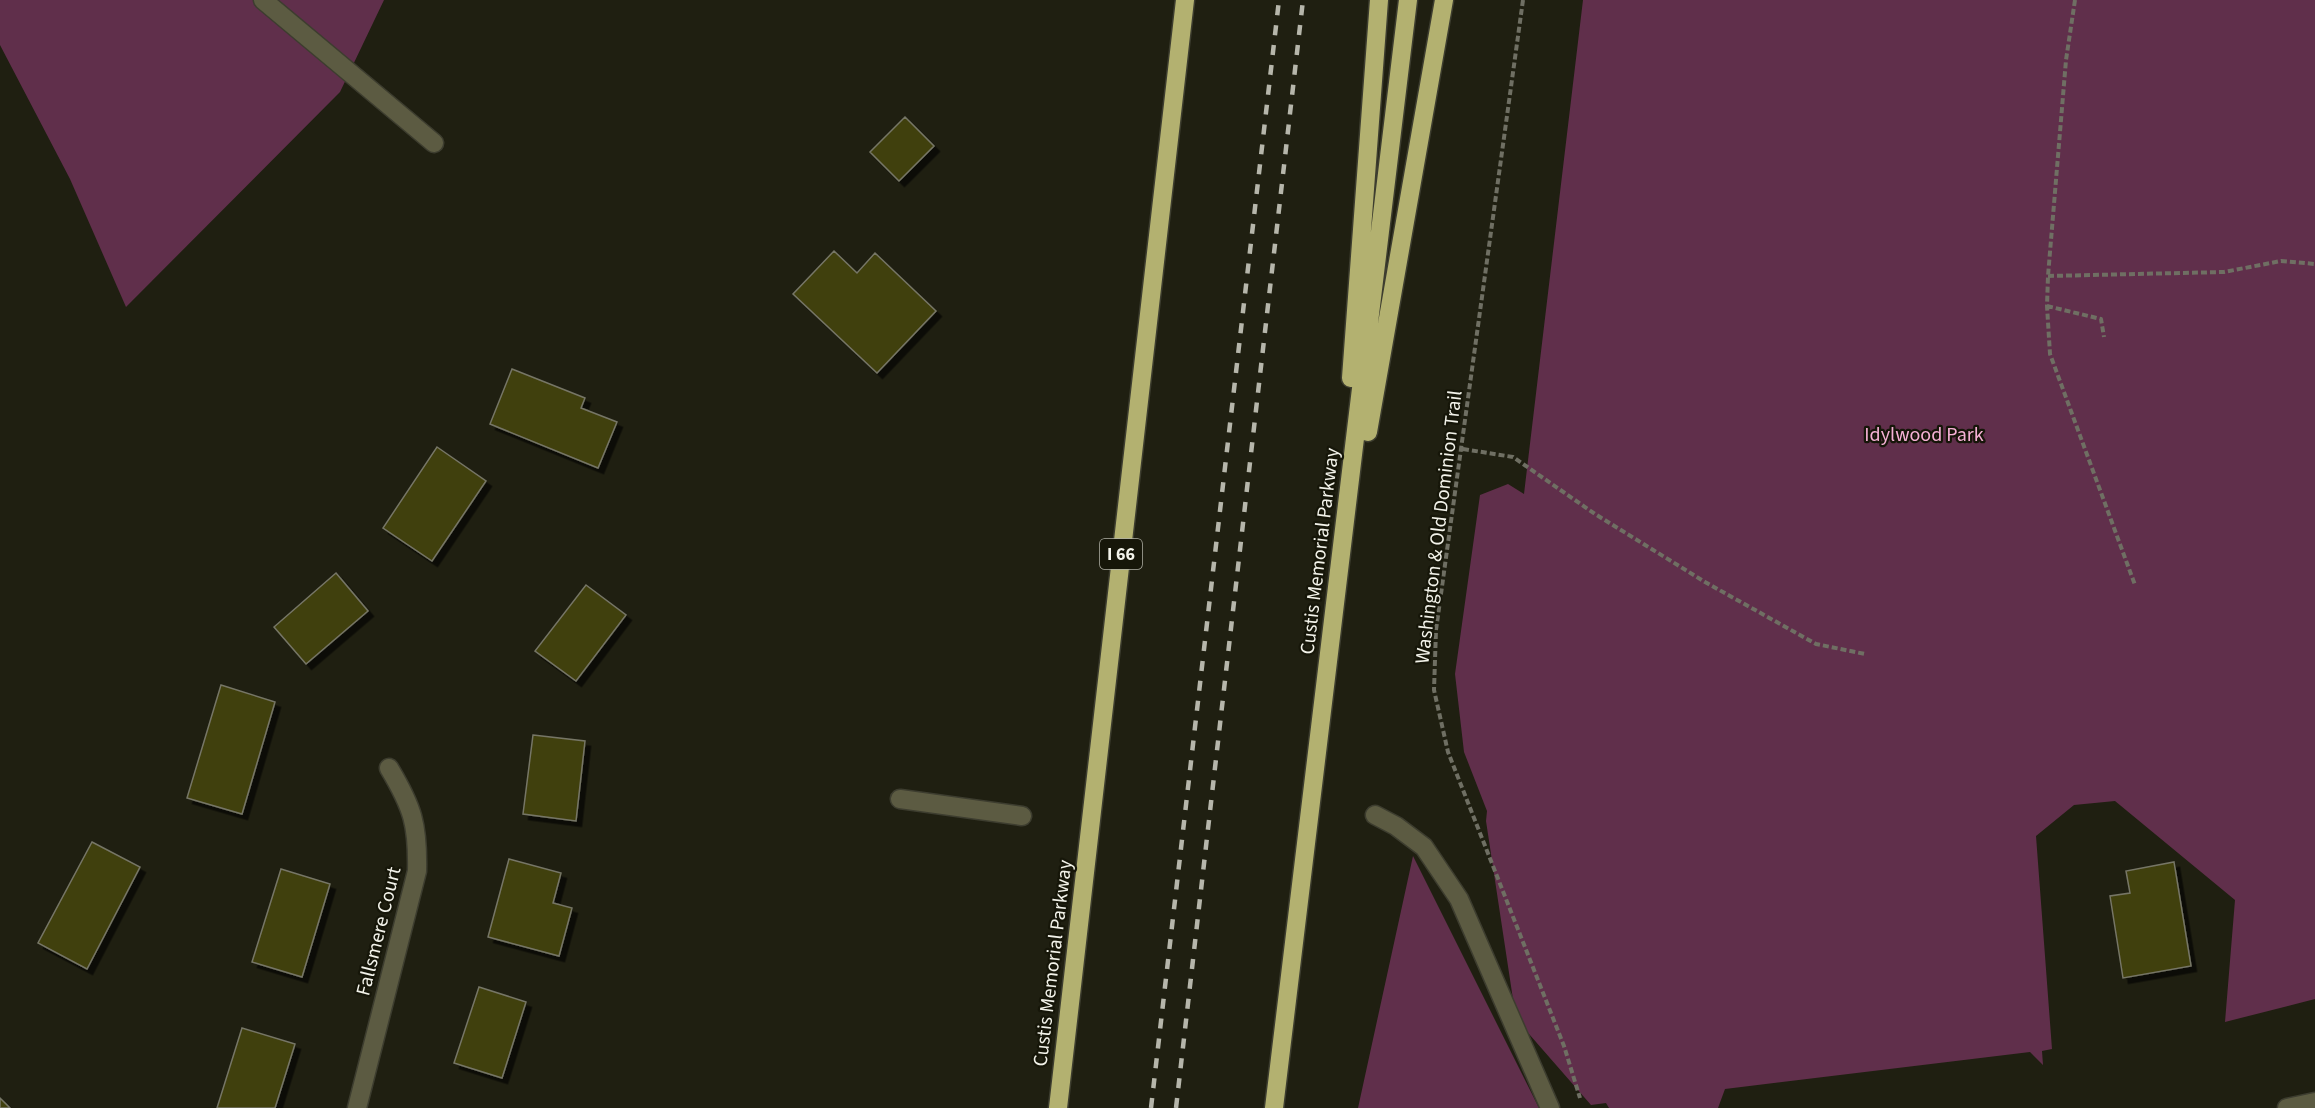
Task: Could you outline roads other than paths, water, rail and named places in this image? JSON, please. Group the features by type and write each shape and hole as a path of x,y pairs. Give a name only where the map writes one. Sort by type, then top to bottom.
{"highway":[{"name":"Custis Memorial Parkway","path":"1058,1108 1185,0"},
{"path":"1332,635 1379,0"},
{"name":"Custis Memorial Parkway","path":"1274,1108 1408,0"},
{"path":"1332,635 1444,0"}],"street":[{"path":"263,0 434,143"},
{"name":"Fallsmere Court","path":"357,1108 417,871 417,833 408,800 389,768"},
{"path":"900,799 1022,816"},
{"path":"1375,814 1396,825 1424,847 1459,899 1550,1108"},
{"path":"2287,1108 2315,1102"}],"railway":[{"path":"1151,1108 1279,0"},
{"path":"1176,1108 1303,0"}],"park label":[{"name":"Idylwood Park","path":"1924,434"}]}
